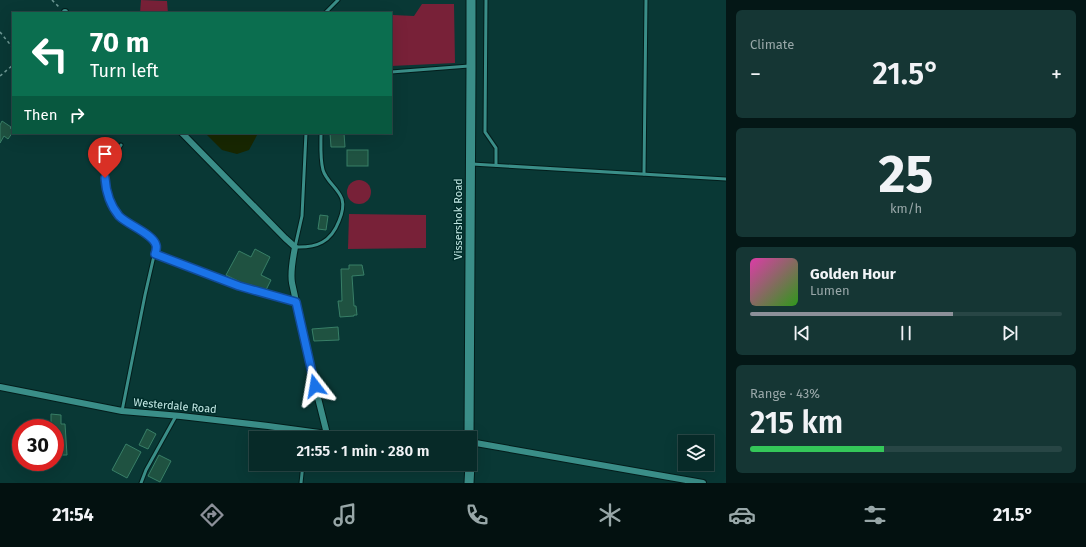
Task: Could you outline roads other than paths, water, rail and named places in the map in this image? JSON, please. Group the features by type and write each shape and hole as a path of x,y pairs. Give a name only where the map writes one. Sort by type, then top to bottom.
{"main road":[{"name":"Vissershok Road","path":"469,431 471,0"},
{"path":"469,483 470,471"}],"street":[{"path":"183,134 295,247 291,275 312,374 326,431"},
{"name":"Westerdale Road","path":"0,387 122,411 176,415 307,431"},
{"path":"477,443 703,483"}],"lane":[{"path":"326,12 338,0"},
{"path":"486,0 486,132 496,148 496,165"},
{"path":"644,174 646,0"},
{"path":"392,72 471,66"},
{"path":"306,134 302,216 295,247 313,246 324,242 335,230 342,213 341,198 324,173 322,165 321,134"},
{"path":"120,145 105,178 107,196 120,217 150,237 154,241 156,247 122,411"},
{"path":"471,164 726,179"},
{"path":"155,254 239,286 296,302"},
{"path":"140,483 176,415"},
{"path":"301,483 302,471"}]}
